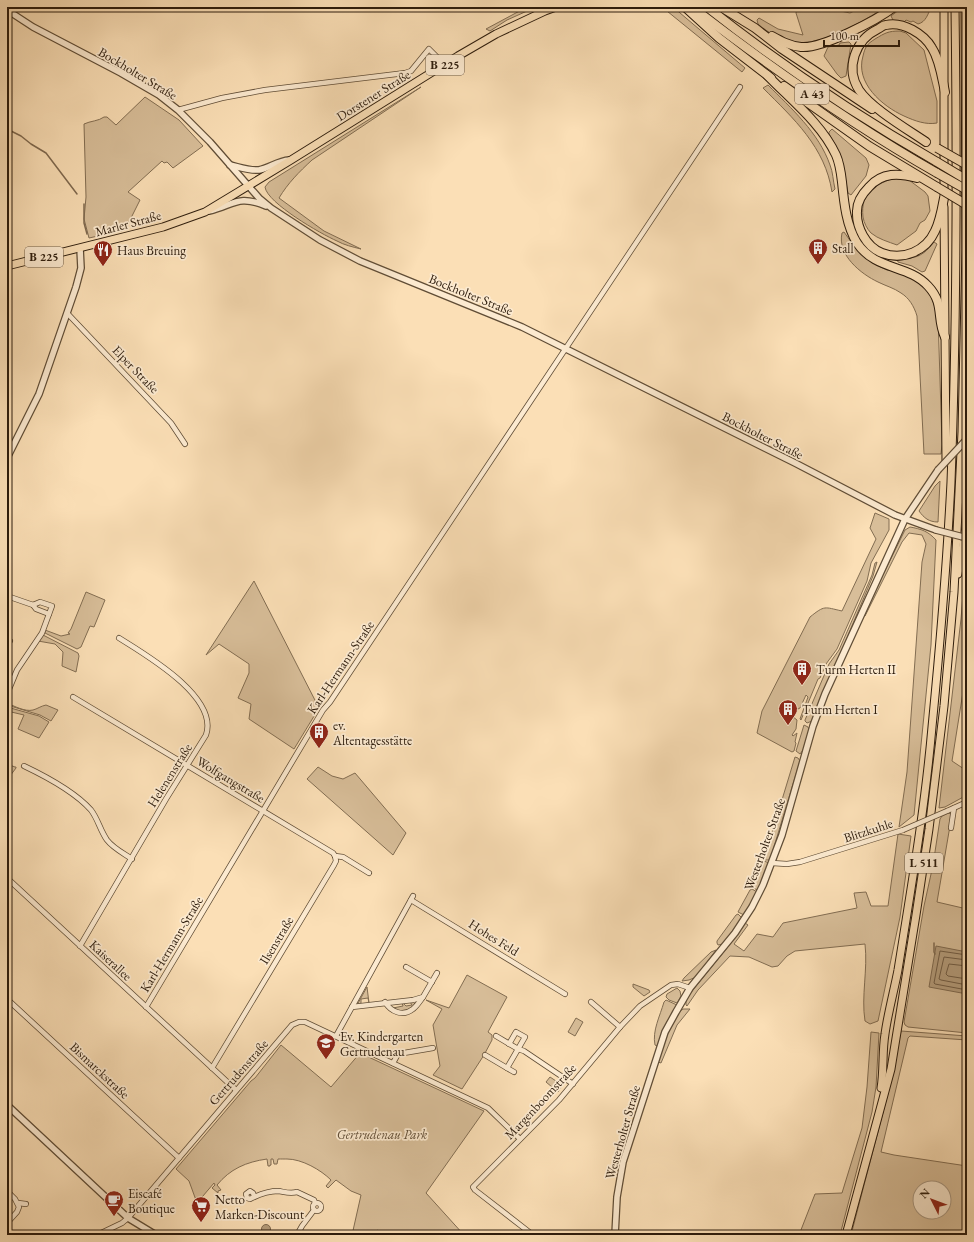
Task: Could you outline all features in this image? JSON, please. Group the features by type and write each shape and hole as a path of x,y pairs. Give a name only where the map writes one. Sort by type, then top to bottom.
{"highway":[{"path":"685,7 719,38 767,75 858,138 924,180 967,204"},
{"name":"A 43","path":"692,7 737,42 835,110 967,190"},
{"name":"A 43","path":"707,7 731,26 819,88 888,133 967,180"},
{"path":"721,7 755,28 848,94 906,131 967,165"},
{"path":"755,28 762,30 787,44 802,48 817,46 870,22 894,7"},
{"path":"926,142 868,101 859,89 852,66 859,44 871,32 886,25 898,25 918,33 932,48 935,54 945,92"},
{"path":"767,75 804,111 821,131 836,155 840,168 846,216 858,244 864,252 876,261 917,276 928,286 938,300 942,331 945,337"},
{"path":"924,180 903,174 892,174 882,176 871,184 859,201 857,211 859,228 870,246 881,253 889,255 911,254 918,251 924,246 935,231 940,218 944,198"}],"main road":[{"name":"Dorstener Straße","path":"249,186 496,34 556,7"},
{"path":"944,7 946,470 950,483"},
{"name":"L 511","path":"878,1114 883,1079 885,1032 896,979 916,858 932,730 944,591 950,483 956,290 955,7"},
{"name":"L 511","path":"846,1235 891,1068 921,884 944,706 954,592 964,368 966,233 965,7"},
{"name":"Marler Straße","path":"7,266 163,227 205,212 249,186"},
{"path":"954,592 961,564 967,521"}],"street":[{"name":"Bockholter Straße","path":"7,10 38,30 159,95 178,110 210,142 260,198 271,208 320,240 360,261 522,327 905,519 936,530 967,538"},
{"path":"178,110 222,98 265,90 405,73 411,71 429,49 445,65"},
{"name":"Karl-Hermann-Straße","path":"146,1007 323,710 330,702 564,348 740,86"},
{"path":"230,165 259,170 282,160 292,160"},
{"path":"205,212 244,200 256,202 271,208"},
{"path":"7,458 36,401 67,313 81,268 80,248"},
{"name":"Elper Straße","path":"67,313 171,423 185,444"},
{"name":"Westerholter Straße","path":"615,1235 618,1184 628,1143 665,1032 690,988 744,920 763,885 782,835 813,726 851,636 905,519 938,470 967,439"},
{"path":"7,596 33,605 36,609 49,614"},
{"path":"7,694 9,683 42,632 52,606 40,602 33,605"},
{"name":"Helenenstraße","path":"80,946 208,730 207,716 202,706 188,689 142,653 119,638"},
{"name":"Wolfgangstraße","path":"73,697 335,856"},
{"path":"24,766 52,781 85,804 97,819 108,841 113,847 132,859"},
{"name":"Blitzkuhle","path":"772,863 787,864 800,862 903,830 967,802"},
{"path":"951,828 954,808"},
{"path":"335,856 343,857 370,873"},
{"name":"Ilsenstraße","path":"212,1068 334,865 336,861 335,856"},
{"name":"Kaiserallee","path":"7,878 236,1090"},
{"name":"Hohes Feld","path":"336,1036 412,898 565,994"},
{"path":"406,968 432,982"},
{"path":"386,1002 391,1010 398,1013 413,1010 423,997 437,973"},
{"name":"Margenboomstraße","path":"533,1235 473,1187 544,1116 573,1084 620,1027 640,1006 671,985 678,984 690,988"},
{"path":"352,1007 413,1000 423,997"},
{"name":"Bismarckstraße","path":"7,998 179,1158"},
{"path":"592,1002 620,1027"},
{"name":"Gertrudenstraße","path":"97,1235 122,1223 128,1218 236,1090 295,1023 305,1022 488,1108 520,1139"},
{"path":"507,1068 525,1037 516,1032 509,1044"},
{"path":"496,1036 530,1054 573,1084"},
{"path":"393,1064 398,1054 433,1048"},
{"path":"485,1055 514,1072"},
{"path":"7,1105 128,1218 156,1235"},
{"path":"7,1190 18,1203 19,1207 17,1212 7,1223"},
{"path":"254,1196 274,1192 291,1194 297,1192 314,1200 314,1210 297,1235"},
{"path":"18,1203 26,1204"}],"green space":[{"path":"527,7 536,7 507,20 490,31 486,29"},
{"path":"662,7 673,7 745,68 742,72"},
{"path":"797,7 822,7 850,13 860,7 885,7 866,19 842,31 807,43 797,43 781,38 758,24 757,20 759,18 778,29 803,35 796,13"},
{"path":"903,7 931,7 921,23 918,24 913,21 911,22 906,20 904,22 894,22 891,16"},
{"path":"892,31 906,33 924,50 937,101 937,123 920,122 896,112 879,100 872,92 863,75 863,56 868,44 884,34"},
{"path":"849,42 851,44 846,76 841,78 824,56 828,47"},
{"path":"768,85 804,122 819,142 832,171 835,189 832,192 823,161 815,147 797,123 763,88"},
{"path":"421,87 312,160 286,187 279,198 324,231 361,249 349,246 319,232 284,209 268,194 265,187 269,182"},
{"path":"145,97 179,120 203,146 173,168 167,162 164,163 162,161 128,192 140,200 125,230 89,238 84,219 86,197 84,124 107,117 116,125"},
{"path":"832,129 866,158 869,165 866,176 851,195 848,193 839,155 829,134"},
{"path":"897,177 909,180 925,192 928,196 930,211 925,220 920,223 916,231 897,245 880,239 871,233 864,221 863,208 864,201 871,190 882,183"},
{"path":"844,232 854,246 876,265 887,270 901,272 918,281 925,287 931,296 938,316 942,444 941,454 924,454 917,316 914,309 904,295 864,274 852,263 843,249 841,241 842,233"},
{"path":"934,242 937,244 925,271 922,272 912,266 898,262 897,259 921,255"},
{"path":"940,481 938,522 935,522 927,519 919,511 935,486"},
{"path":"875,513 889,519 889,530 871,563 867,581 837,649 826,664 820,678 818,679 801,720 800,719 808,697 806,695 800,708 798,709 790,705 784,716 792,716 797,720 796,729 792,735 793,736 797,733 794,751 792,752 757,733 762,711 810,617 819,610 825,608 842,611 876,539 870,528"},
{"path":"910,527 930,534 936,540 931,645 914,815 899,827 907,772 922,562 926,544 922,535 909,533 902,542 865,616 863,615 905,530"},
{"path":"967,546 967,669 965,691 963,692 952,761 967,771 967,795 945,807 939,808 961,619"},
{"path":"877,562 873,576 812,721 807,723 805,720 829,664 839,650 872,575 875,563"},
{"path":"254,581 319,708 294,749 249,719 251,704 238,698 249,673 249,664 219,644 206,655"},
{"path":"86,592 105,600 94,627 90,626 81,647 77,649 45,633 45,630 61,636 70,634 68,633"},
{"path":"43,635 78,653 79,656 76,672 62,666 63,652 55,644 38,641"},
{"path":"7,703 27,710 33,710 46,705 58,710 51,721 40,715 7,705"},
{"path":"7,707 39,716 49,722 39,738 18,729 24,715 7,711"},
{"path":"804,725 808,727 809,730 803,750 800,754 796,751"},
{"path":"795,757 800,761 770,860 765,860 764,859"},
{"path":"7,764 16,768 7,780"},
{"path":"318,767 332,776 343,779 355,773 406,833 393,855 307,779"},
{"path":"948,813 952,814 937,902 967,909 967,1033 908,1027 904,1022 940,819"},
{"path":"898,834 911,836 900,917 878,1021 870,1024 865,1021 865,944 795,951 787,956 778,966 772,967 749,957 730,956 698,990 687,1006 686,1005 686,999 745,923 748,925 734,944 744,951 757,934 773,937 783,923 857,908 854,893 866,892 871,906 888,906"},
{"path":"764,861 769,863 759,889 757,890 752,887"},
{"path":"752,889 757,892 744,915 738,912"},
{"path":"738,914 742,918 723,944 718,945 717,941"},
{"path":"716,950 696,977 682,981 711,952"},
{"path":"467,975 507,997 488,1032 492,1035 492,1040 462,1089 433,1075 440,1066 433,1025 442,1009 426,1000 449,1008"},
{"path":"633,984 649,990 650,992 644,996 633,987"},
{"path":"367,987 369,1003 368,998 361,999 361,1003 357,1005"},
{"path":"677,988 680,991 681,996 677,1003 666,997 667,994"},
{"path":"666,1000 677,1005 667,1022 657,1046 655,1045 654,1040 655,1029"},
{"path":"410,1002 415,1004 406,1011 394,1010 390,1005 393,1008 403,1006 402,1003 406,1006 412,1005"},
{"path":"683,1009 690,1009 677,1025 661,1063 658,1062 671,1025"},
{"path":"576,1018 583,1022 575,1036 568,1032"},
{"path":"901,1031 967,1036 967,1040 910,1036 908,1038 881,1152 967,1166 967,1235 851,1235 892,1078"},
{"path":"871,1032 879,1033 876,1087 872,1112 840,1235 799,1235 815,1194 842,1193 862,1128"},
{"name":"Gertrudenau Park","path":"281,1045 331,1087 360,1053 484,1111 426,1193 464,1235 385,1235 377,1230 374,1235 352,1235 361,1195 351,1191 336,1180 328,1188 326,1186 331,1180 327,1176 311,1166 293,1159 278,1159 277,1164 274,1164 273,1159 271,1159 270,1166 268,1166 267,1159 245,1164 222,1179 217,1185 221,1190 218,1191 218,1193 212,1188 215,1185 214,1183 197,1203 189,1181 176,1169 255,1078"},
{"path":"550,1077 562,1085 558,1092 546,1082"}],"water":[{"path":"936,946 967,952 967,994 929,987"},
{"path":"266,1224 271,1229 266,1234 261,1229"}],"waterway":[{"path":"7,129 21,136 46,153 77,194"},
{"path":"84,204 84,223 87,234"},
{"path":"934,943 935,954"}],"place":[{"name":"Stall","path":"818,265"},
{"name":"Haus Breuing","path":"103,267"},
{"name":"Turm Herten II","path":"802,686"},
{"name":"Turm Herten I","path":"788,726"},
{"name":"ev. Altentagesstätte","path":"319,749"},
{"name":"Ev. Kindergarten Gertrudenau","path":"326,1060"},
{"name":"Eiscafé Boutique","path":"114,1217"},
{"name":"Netto Marken-Discount","path":"201,1223"}]}
